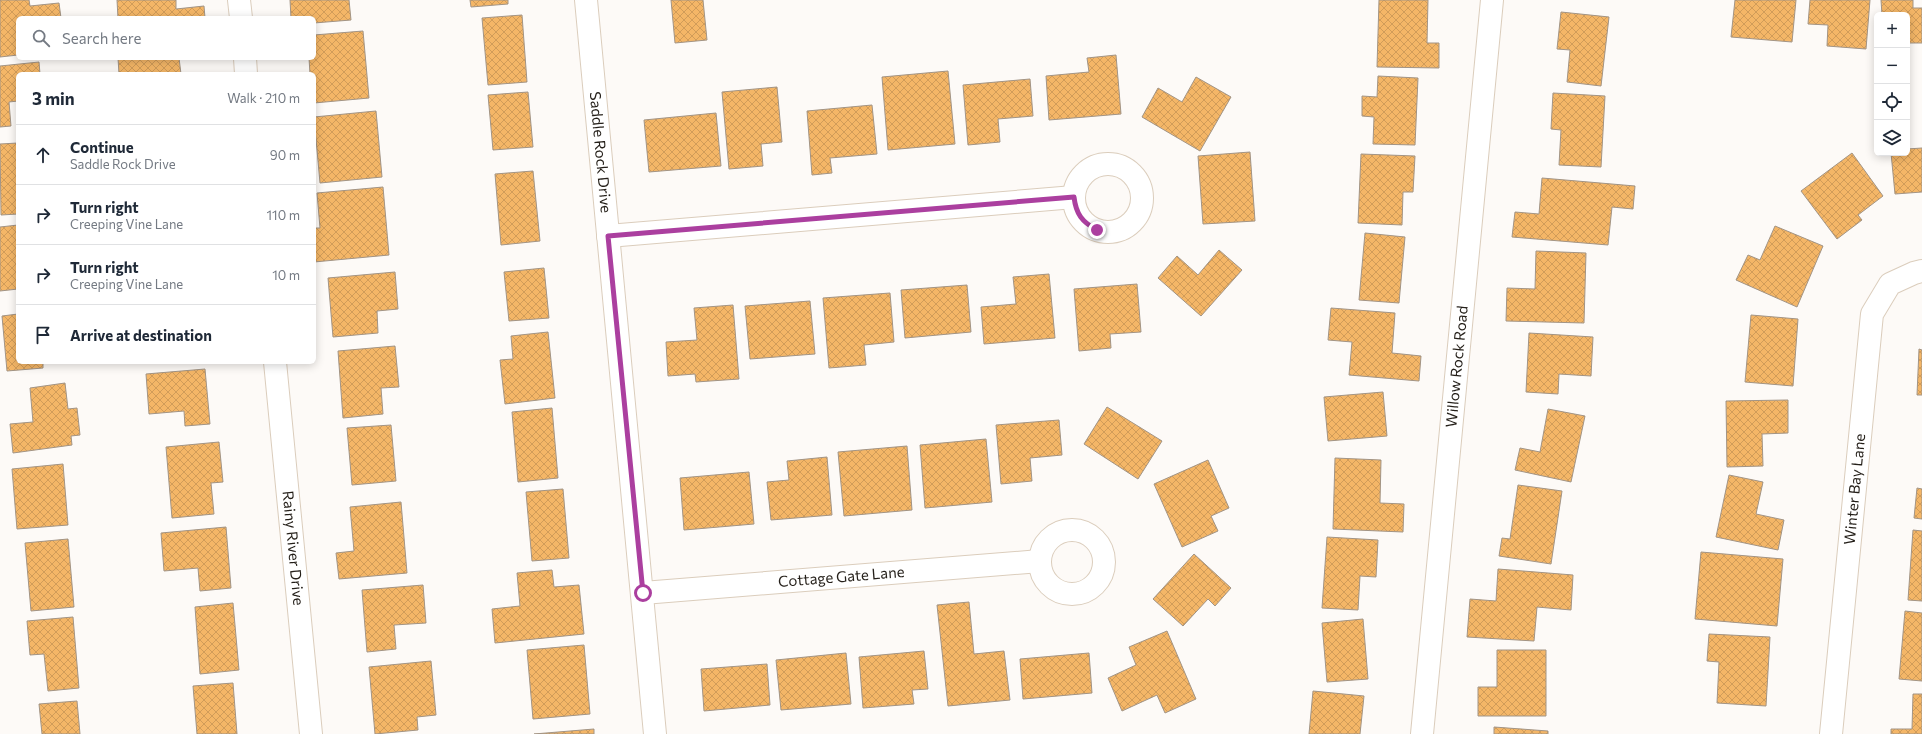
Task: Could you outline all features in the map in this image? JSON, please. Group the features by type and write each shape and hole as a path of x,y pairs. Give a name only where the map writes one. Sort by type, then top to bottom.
{"street":[{"path":"239,0 241,16"},
{"name":"Saddle Rock Drive","path":"586,0 656,734"},
{"name":"Willow Rock Road","path":"1422,734 1492,0"},
{"path":"245,60 246,72"},
{"path":"608,236 1074,197"},
{"name":"Winter Bay Lane","path":"1831,734 1872,314 1890,284 1914,272 1922,271"},
{"name":"Rainy River Drive","path":"274,364 311,734"},
{"name":"Cottage Gate Lane","path":"643,593 1040,561"}],"building":[{"path":"0,0 29,0 30,6 59,3 61,16 16,16 16,55 0,57"},
{"path":"117,0 176,0 176,9 204,6 205,16 118,16"},
{"path":"290,0 349,0 351,20 316,23 316,16 291,16"},
{"path":"470,0 508,0 508,4 471,7"},
{"path":"671,0 703,0 707,40 675,43"},
{"path":"1379,0 1428,0 1427,43 1439,43 1439,68 1377,67"},
{"path":"1735,0 1796,0 1792,42 1731,37"},
{"path":"1810,0 1870,0 1866,49 1827,46 1828,25 1808,24"},
{"path":"1881,0 1913,0 1913,8 1922,8 1922,43 1910,43 1910,12 1882,12"},
{"path":"1561,12 1609,17 1601,86 1567,82 1570,50 1557,49"},
{"path":"522,15 527,82 488,85 482,18"},
{"path":"363,31 369,98 316,103 316,72 310,72 309,60 316,60 316,35"},
{"path":"1116,55 1121,114 1049,120 1046,76 1089,72 1087,58"},
{"path":"118,60 179,60 181,72 119,72"},
{"path":"39,62 40,72 16,72 16,101 9,102 11,126 0,127 0,66"},
{"path":"948,71 955,144 888,150 882,77"},
{"path":"1378,76 1418,78 1415,145 1373,144 1374,117 1362,116 1362,96 1377,97"},
{"path":"1196,77 1231,97 1200,151 1142,117 1158,88 1182,102"},
{"path":"1030,79 1033,116 998,119 1000,142 968,145 963,85"},
{"path":"777,87 782,142 761,144 763,166 729,169 722,92"},
{"path":"528,92 533,147 493,150 488,95"},
{"path":"1553,93 1605,96 1601,167 1559,165 1561,130 1551,129"},
{"path":"872,105 877,154 830,158 832,173 812,175 807,111"},
{"path":"376,111 382,177 320,183 316,139 316,117"},
{"path":"716,113 721,166 649,172 644,120"},
{"path":"16,143 16,214 1,215 0,144"},
{"path":"1922,148 1922,192 1895,194 1891,156 1910,156 1910,149"},
{"path":"1250,152 1255,221 1203,224 1198,156"},
{"path":"1852,153 1883,196 1858,215 1862,220 1837,239 1801,191"},
{"path":"1361,154 1415,156 1413,192 1403,192 1402,225 1358,223"},
{"path":"533,171 540,241 501,245 495,174"},
{"path":"1542,178 1635,186 1633,209 1612,207 1608,245 1512,237 1515,212 1539,214"},
{"path":"383,187 389,255 316,262 316,228 320,228 317,193"},
{"path":"16,225 16,289 0,291 0,227"},
{"path":"1775,226 1823,246 1797,307 1736,280 1748,255 1760,260"},
{"path":"1365,233 1405,237 1399,303 1359,300"},
{"path":"1219,250 1242,270 1201,316 1158,278 1177,256 1198,275"},
{"path":"1536,251 1586,253 1584,323 1506,321 1507,288 1535,289"},
{"path":"544,268 549,318 509,321 504,272"},
{"path":"395,272 398,309 377,311 378,333 333,337 328,278"},
{"path":"1049,274 1055,338 984,344 981,307 1016,304 1013,277"},
{"path":"1137,284 1141,332 1110,334 1111,348 1079,351 1074,289"},
{"path":"967,285 971,332 905,338 901,290"},
{"path":"890,293 894,342 864,345 866,365 829,368 823,298"},
{"path":"810,301 815,354 750,359 745,306"},
{"path":"733,305 739,379 696,382 695,374 668,376 666,342 697,340 694,308"},
{"path":"1331,308 1395,313 1392,353 1421,356 1419,381 1349,375 1352,342 1328,340"},
{"path":"16,314 16,364 43,364 43,368 7,371 2,316"},
{"path":"1751,315 1798,319 1793,386 1745,382"},
{"path":"548,332 555,398 505,404 500,360 513,359 511,336"},
{"path":"1529,333 1593,337 1591,376 1559,374 1558,394 1526,392"},
{"path":"395,346 399,387 381,388 383,414 343,418 338,351"},
{"path":"1919,349 1922,350 1922,395 1917,395"},
{"path":"205,369 210,424 185,426 184,411 149,414 146,374"},
{"path":"65,383 68,409 77,408 80,435 71,436 72,445 13,453 10,424 33,422 30,388"},
{"path":"1383,392 1387,436 1328,441 1324,397"},
{"path":"1788,400 1788,433 1762,434 1763,466 1727,467 1726,401"},
{"path":"1107,407 1162,441 1138,479 1084,444"},
{"path":"552,408 558,478 518,482 512,412"},
{"path":"1548,409 1585,416 1571,482 1515,470 1520,448 1540,452"},
{"path":"1059,420 1062,455 1030,458 1032,481 1001,484 996,425"},
{"path":"391,425 396,481 352,485 347,428"},
{"path":"986,439 992,502 925,508 920,445"},
{"path":"219,442 223,482 211,483 214,514 172,518 166,447"},
{"path":"907,446 912,510 844,516 838,452"},
{"path":"827,457 832,515 771,520 767,482 789,480 787,461"},
{"path":"1335,458 1381,460 1380,503 1404,504 1403,532 1333,529"},
{"path":"1208,460 1229,508 1211,516 1218,531 1182,547 1154,484"},
{"path":"63,464 68,525 17,529 12,469"},
{"path":"749,472 754,524 684,530 680,478"},
{"path":"1729,475 1763,482 1756,514 1784,520 1778,550 1716,537"},
{"path":"1518,485 1562,491 1551,564 1499,556 1502,538 1510,539"},
{"path":"1917,488 1922,489 1922,519 1914,518"},
{"path":"563,489 569,558 532,561 526,492"},
{"path":"401,502 407,573 339,579 336,553 354,551 350,507"},
{"path":"226,527 231,588 200,591 198,568 164,571 161,533"},
{"path":"1913,530 1922,531 1922,601 1908,600"},
{"path":"1327,537 1378,540 1376,577 1360,576 1358,610 1322,608"},
{"path":"68,539 74,607 31,611 25,543"},
{"path":"1701,552 1783,559 1777,626 1695,619"},
{"path":"1194,554 1231,588 1215,606 1208,599 1183,626 1153,599"},
{"path":"1498,569 1573,575 1571,610 1537,607 1534,641 1467,637 1470,599 1496,601"},
{"path":"552,570 554,587 579,585 584,634 495,643 492,609 520,606 517,573"},
{"path":"423,585 426,623 394,625 396,649 367,652 362,590"},
{"path":"969,602 974,654 1004,651 1010,700 948,706 937,605"},
{"path":"233,603 239,670 200,674 195,607"},
{"path":"1905,611 1922,613 1922,681 1899,679"},
{"path":"73,617 79,688 48,691 44,654 30,655 27,621"},
{"path":"1363,619 1368,679 1327,682 1322,623"},
{"path":"1167,631 1196,699 1165,713 1157,695 1122,711 1108,678 1136,665 1129,647"},
{"path":"1709,634 1770,637 1766,706 1717,703 1719,662 1707,661"},
{"path":"584,645 590,714 533,719 527,650"},
{"path":"1497,650 1546,650 1546,716 1478,716 1478,687 1497,687"},
{"path":"924,651 928,689 912,690 914,704 863,708 859,657"},
{"path":"846,653 851,704 781,710 776,660"},
{"path":"1089,653 1092,693 1023,699 1020,659"},
{"path":"431,661 436,715 417,717 418,730 375,734 369,667"},
{"path":"767,664 770,705 704,711 701,669"},
{"path":"233,683 237,734 197,734 193,686"},
{"path":"1313,691 1364,696 1360,734 1309,734"},
{"path":"1913,694 1922,694 1922,734 1891,734 1891,729 1912,729"},
{"path":"77,701 80,734 42,734 39,704"},
{"path":"1494,727 1548,731 1548,734 1494,734"},
{"path":"594,729 594,734 534,734"}],"route":[{"path":"643,593 608,236 1074,197 1075,208 1080,218 1097,230"}]}
